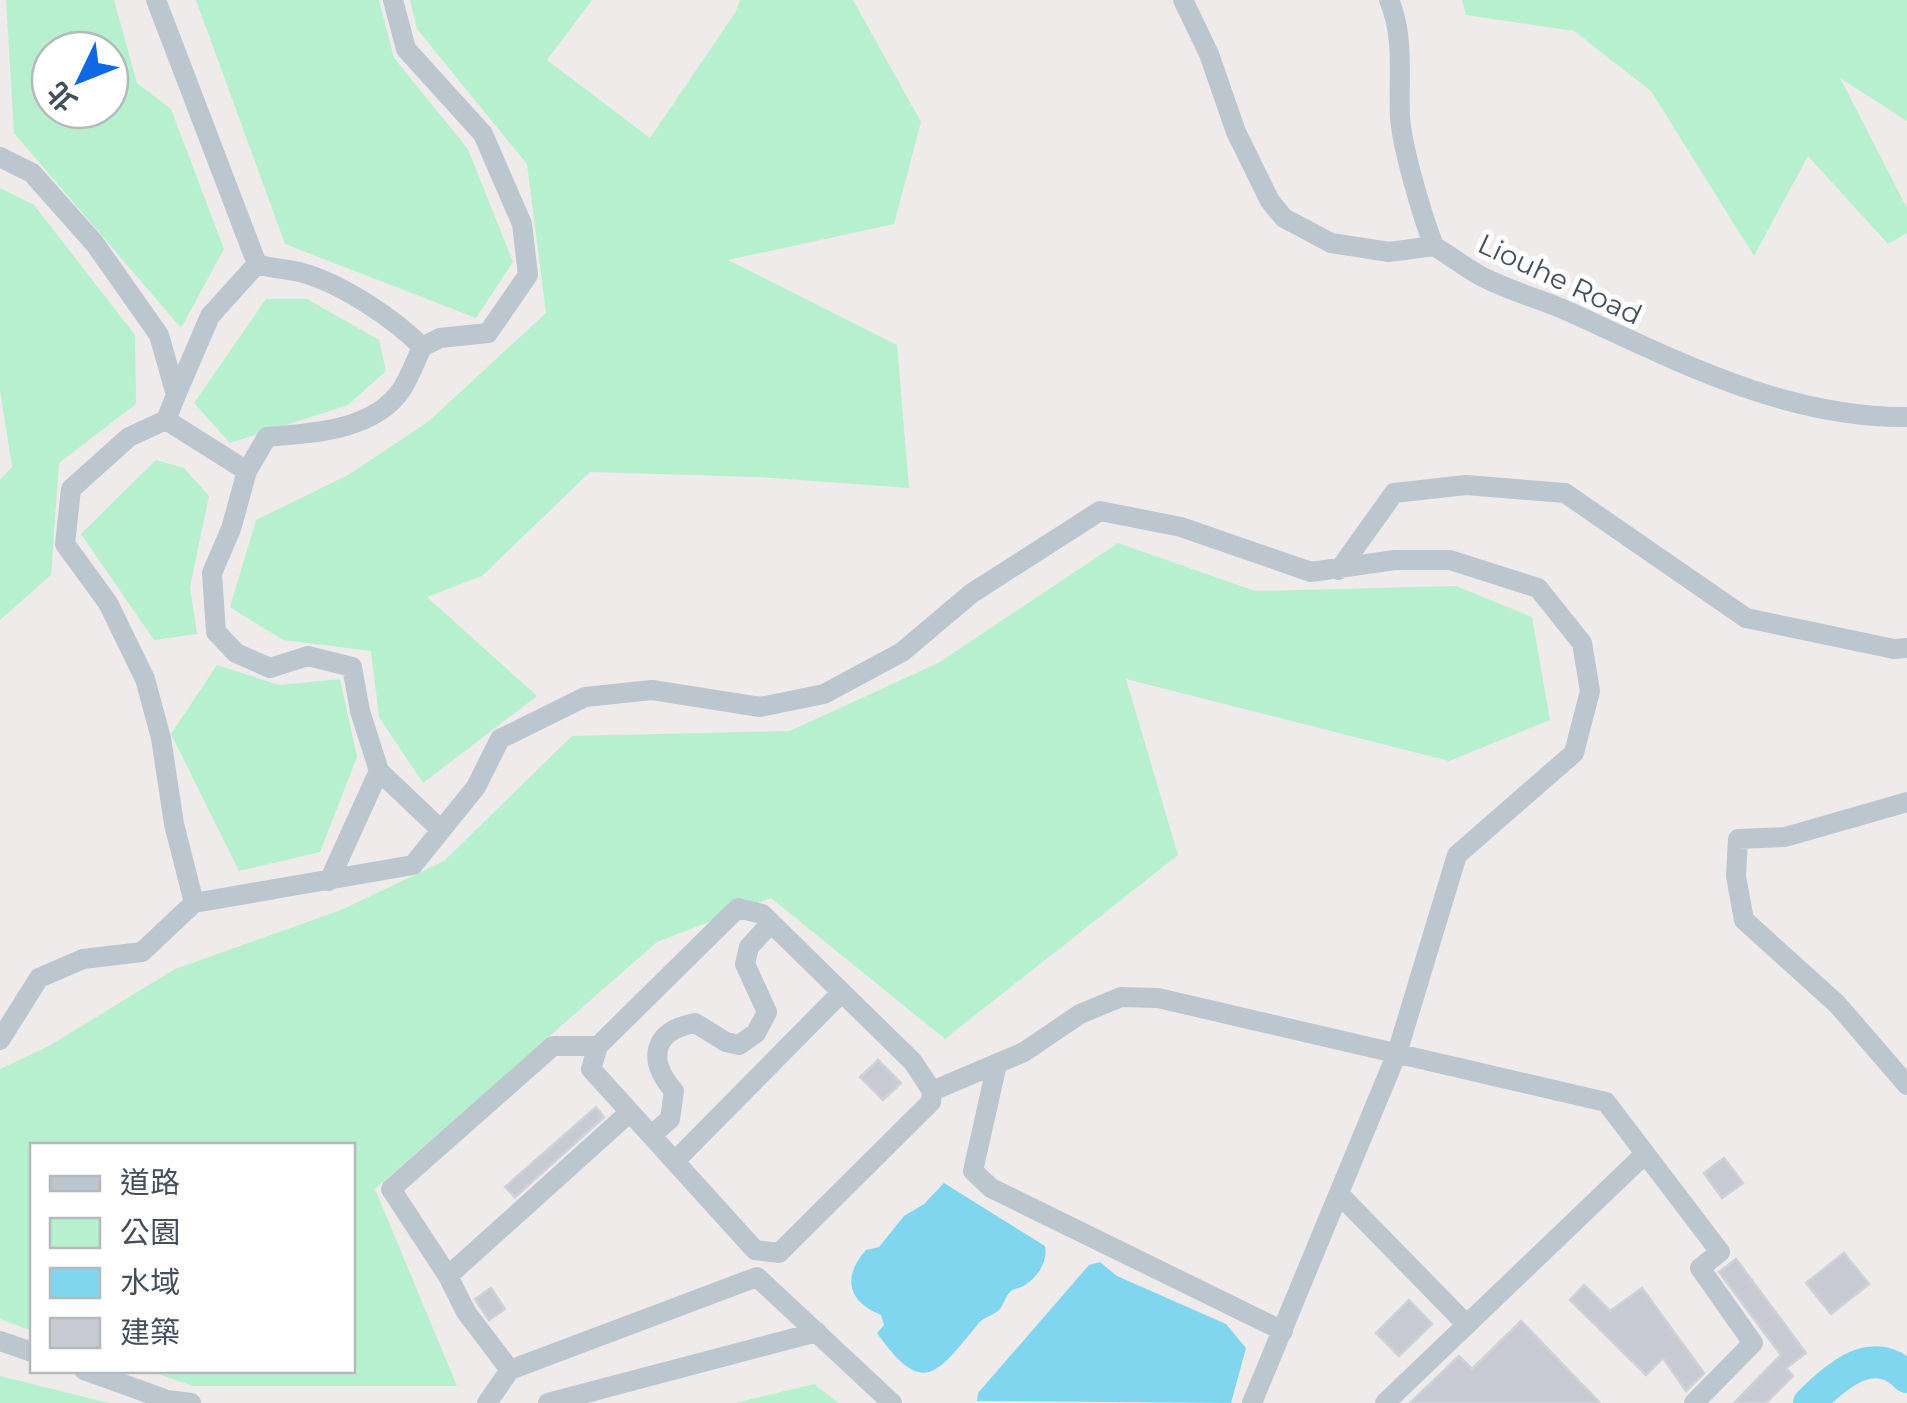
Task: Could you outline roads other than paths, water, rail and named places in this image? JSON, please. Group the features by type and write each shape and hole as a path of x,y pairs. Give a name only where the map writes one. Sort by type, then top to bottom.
{"street":[{"path":"156,0 257,264"},
{"path":"393,0 406,49 483,134 522,224 528,275 488,332 440,338 422,347 400,392 370,417 319,432 267,436 247,471 232,529 212,573 216,632 236,653 270,668 308,656 352,667 360,712 379,771 441,830"},
{"path":"1183,0 1209,54 1236,132 1270,201 1284,218 1331,243 1389,252 1434,246"},
{"name":"Liouhe Road","path":"1390,0 1396,15 1399,50 1400,120 1434,246 1480,276 1755,393 1866,418 1907,418"},
{"path":"0,157 32,173 95,244 159,335 176,395"},
{"path":"257,264 304,273 334,288 396,321 422,347"},
{"path":"194,904 145,680 108,603 65,544 71,489 129,438 166,420 210,316 257,264"},
{"path":"166,420 247,471"},
{"path":"1339,570 1394,493 1466,485 1565,493 1746,618 1894,649 1907,648"},
{"path":"0,1040 39,978 83,958 142,952 194,904 413,865 476,788 500,739 586,697 652,690 760,707 824,694 902,652 972,594 1100,511 1181,528 1311,572 1395,560 1450,560 1538,588 1582,643 1590,691 1574,753 1458,855 1397,1053 1252,1403"},
{"path":"329,880 379,771"},
{"path":"1907,802 1785,837 1738,839 1736,876 1744,920 1838,1004 1907,1085"},
{"path":"755,1250 779,1253 931,1102 932,1092 913,1062 771,922 762,914 738,908 598,1046 591,1069 755,1250 757,1277 892,1403"},
{"path":"652,1134 670,1119 674,1091 656,1064 662,1041 677,1027 695,1023 726,1042 739,1045 756,1033 767,1012 745,964 750,947 771,922"},
{"path":"676,1160 842,992"},
{"path":"932,1092 1024,1052 1080,1014 1121,997 1158,998 1606,1102 1720,1252 1700,1268 1754,1344 1694,1403"},
{"path":"510,1370 466,1312 448,1276 391,1190 553,1046 598,1046"},
{"path":"997,1064 973,1172 991,1188 1283,1332"},
{"path":"448,1276 630,1112"},
{"path":"1385,1403 1646,1154"},
{"path":"1339,1194 1467,1325"},
{"path":"487,1403 510,1370 757,1277"},
{"path":"548,1403 817,1332"},
{"path":"0,1341 30,1351"},
{"path":"92,1373 166,1400 191,1403"}],"water":[{"path":"944,1183 1045,1246 1045,1257 1034,1278 1011,1291 1000,1309 981,1321 952,1355 930,1372 919,1372 893,1354 877,1333 884,1325 881,1315 861,1303 851,1278 866,1250 879,1247 904,1216 924,1204"},
{"path":"1100,1262 1117,1276 1226,1324 1246,1348 1231,1403 977,1401 978,1393 1089,1265"}],"waterway":[{"path":"1809,1403 1842,1374 1868,1363 1894,1367 1907,1377"}]}
